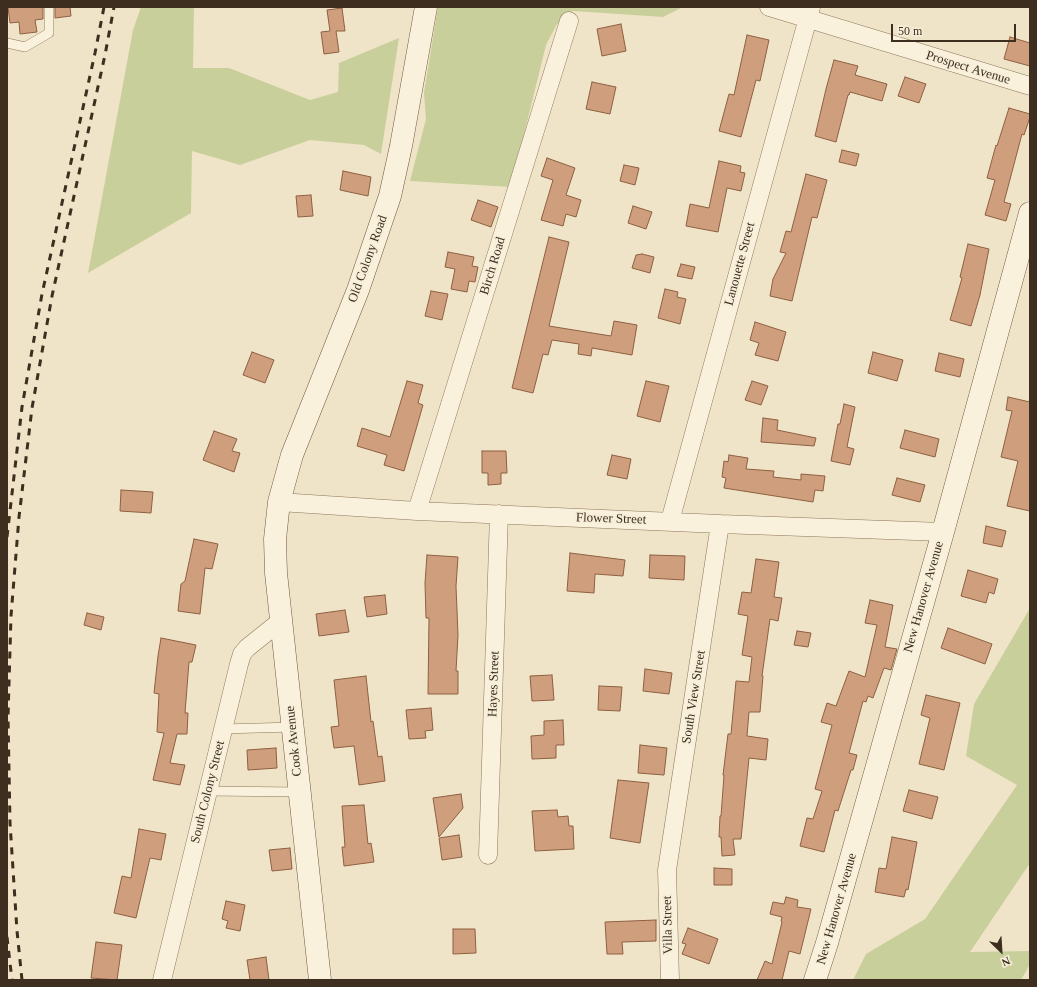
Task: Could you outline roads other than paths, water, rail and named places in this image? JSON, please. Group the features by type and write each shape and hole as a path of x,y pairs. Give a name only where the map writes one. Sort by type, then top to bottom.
{"main road":[{"name":"Old Colony Road","path":"279,502 292,455 360,283 390,196 401,146 426,7"},
{"name":"New Hanover Avenue","path":"816,980 943,532 1030,213"},
{"name":"Cook Avenue","path":"279,502 275,539 276,573 320,980"}],"street":[{"name":"Prospect Avenue","path":"769,7 809,13 1030,86"},
{"name":"Lanouette Street","path":"670,521 809,13"},
{"name":"Birch Road","path":"417,511 569,22"},
{"name":"Flower Street","path":"279,502 417,511 943,532"},
{"name":"Hayes Street","path":"488,855 499,514"},
{"name":"South View Street","path":"667,870 720,524"},
{"name":"South Colony Street","path":"162,980 242,654 256,640 282,620"},
{"name":"Villa Street","path":"667,870 670,980"}],"lane":[{"path":"7,43 25,47 49,33 49,7"},
{"path":"223,729 293,727"},
{"path":"208,791 300,792"}],"railway":[{"path":"7,537 22,407 42,294 104,7"},
{"path":"22,980 17,931 10,823 8,717 11,616 19,517 32,408 52,296 105,55 114,7"},
{"path":"7,937 12,980"}]}
